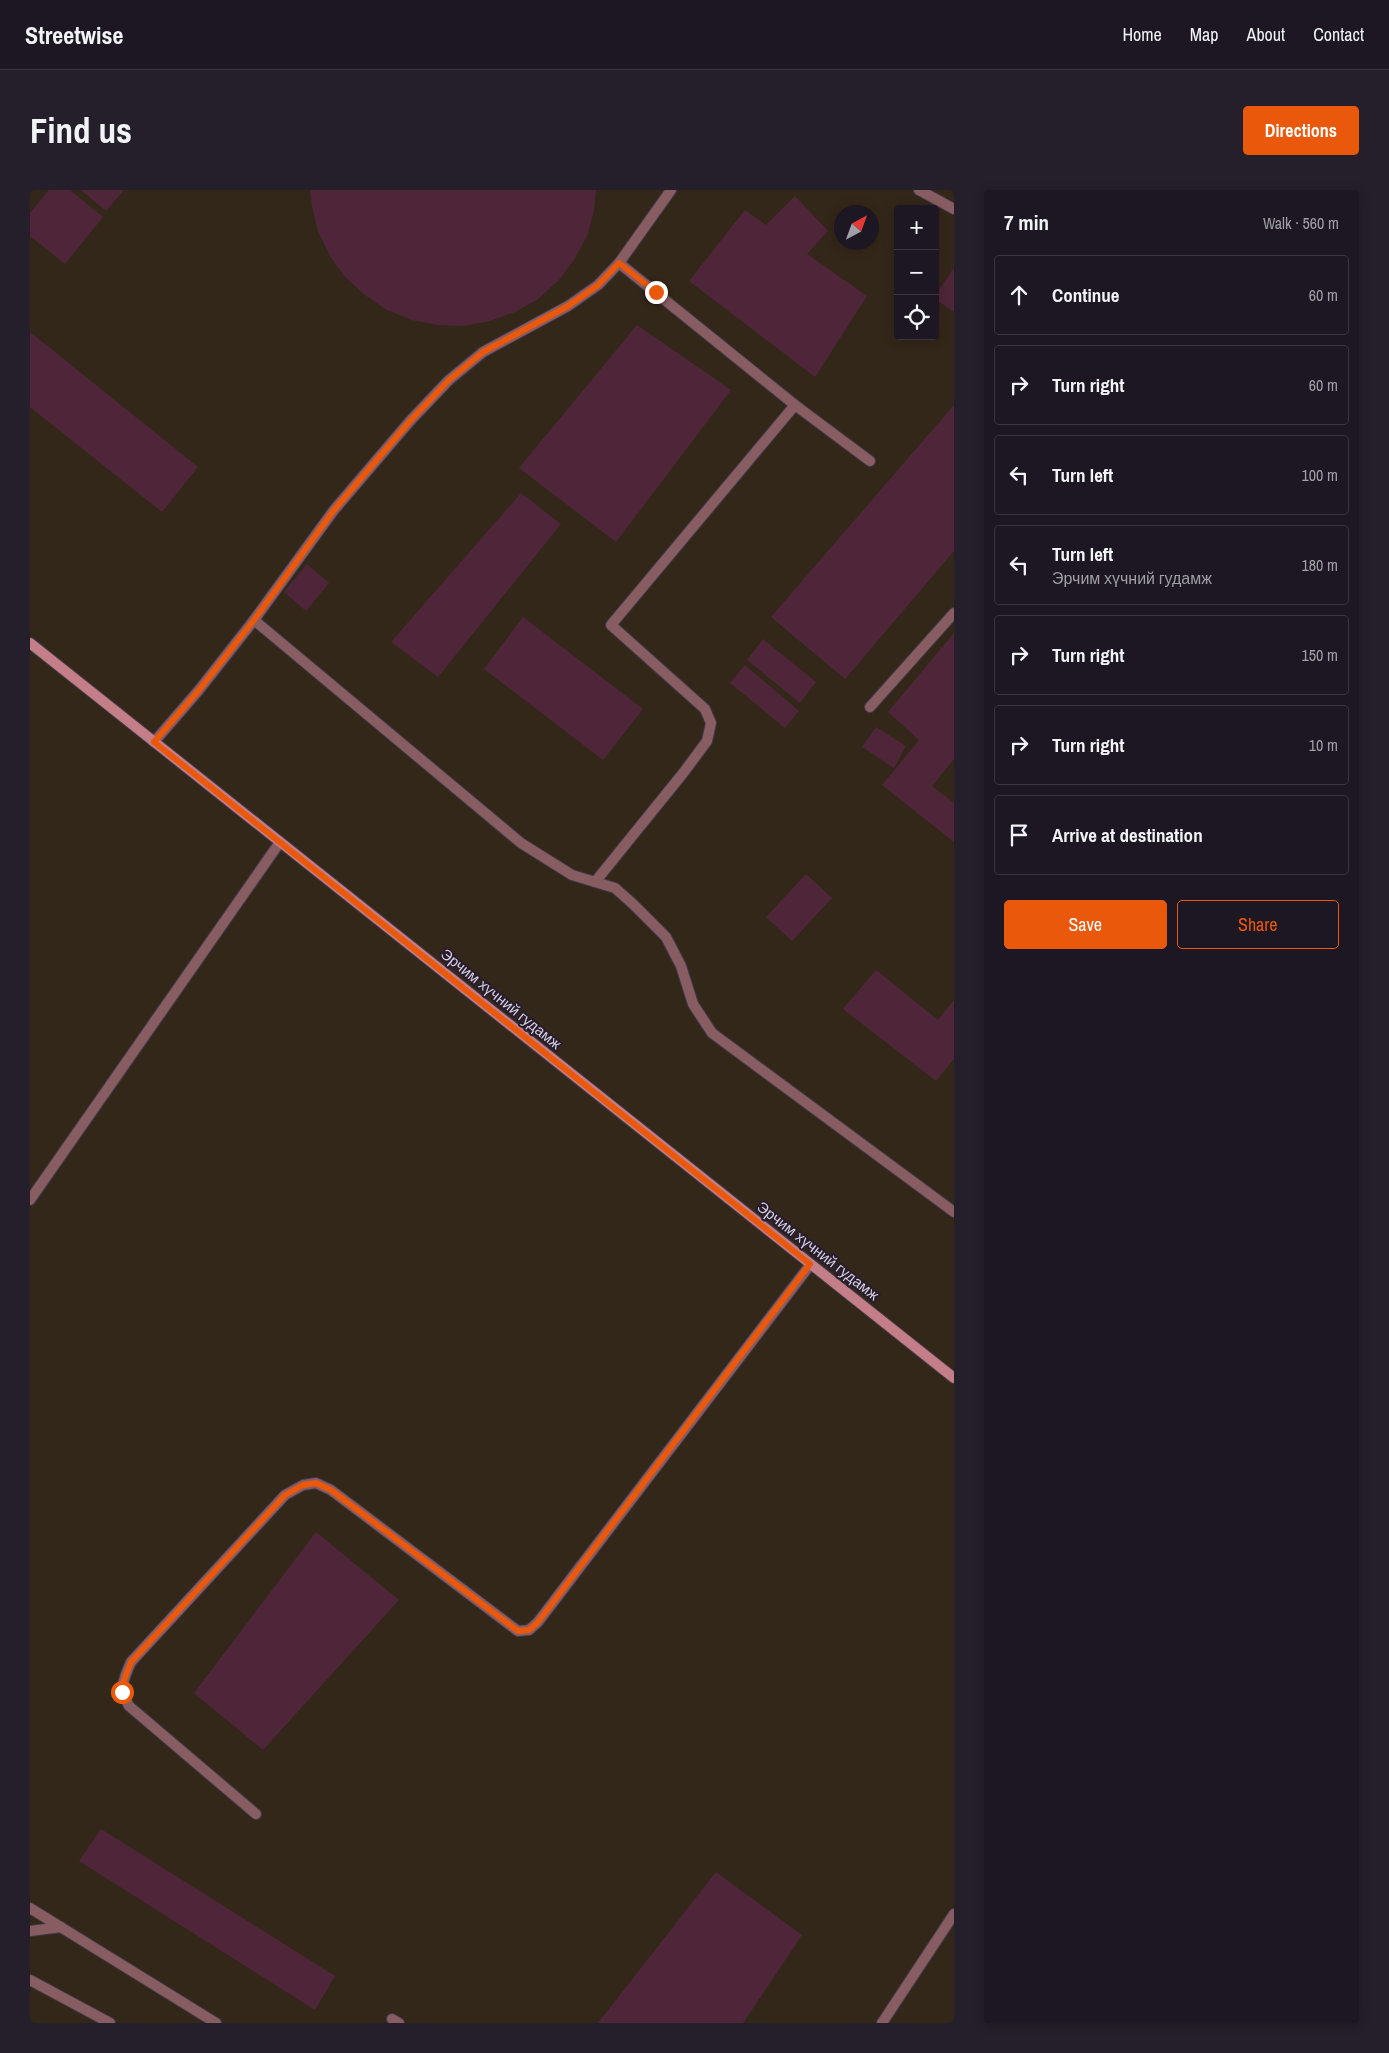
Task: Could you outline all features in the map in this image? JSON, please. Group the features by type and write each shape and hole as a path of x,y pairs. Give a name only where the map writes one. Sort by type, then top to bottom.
{"main road":[{"name":"Эрчим хүчний гудамж","path":"30,643 954,1378"}],"street":[{"path":"154,742 199,690 254,620 334,510 410,421 449,380 483,352 568,306 598,285 619,263 671,190"},
{"path":"919,190 954,209"},
{"path":"619,263 795,405 870,461"},
{"path":"595,882 707,741 711,724 705,709 611,625 795,405"},
{"path":"870,707 954,613"},
{"path":"254,620 521,843 572,875 616,888 666,937 682,966 693,1004 712,1033 954,1212"},
{"path":"30,1200 280,842"},
{"path":"256,1814 129,1706 122,1692 124,1680 131,1662 285,1495 303,1485 316,1483 331,1490 518,1631 529,1630 538,1622 810,1264"},
{"path":"30,1908 216,2023"},
{"path":"882,2023 954,1914"},
{"path":"30,1931 61,1927"},
{"path":"30,1980 110,2023"}],"shaded area":[{"path":"30,190 954,190 954,2023 30,2023"}],"building":[{"path":"49,190 70,190 103,217 65,264 30,236 30,213"},
{"path":"81,190 124,190 106,211"},
{"path":"310,190 596,190 594,211 587,236 574,260 558,281 538,299 515,312 490,321 464,326 437,325 412,320 387,310 365,295 345,277 330,256 318,231"},
{"path":"795,196 828,231 807,254 867,296 815,377 689,281 745,210 766,225"},
{"path":"953,269 954,312 939,302 939,290"},
{"path":"637,325 731,390 616,542 519,468"},
{"path":"30,332 198,467 162,512 30,407"},
{"path":"954,405 954,551 845,679 771,617"},
{"path":"521,493 561,524 438,677 391,642"},
{"path":"307,564 329,583 306,611 284,592"},
{"path":"523,617 643,709 603,760 484,669"},
{"path":"954,633 954,759 932,786 954,803 954,842 882,785 919,740 888,712"},
{"path":"763,639 816,682 800,703 747,660"},
{"path":"745,665 799,711 785,728 730,683"},
{"path":"876,727 906,746 894,768 862,747"},
{"path":"806,874 832,898 792,941 766,917"},
{"path":"876,970 938,1020 954,1000 954,1059 936,1081 843,1009"},
{"path":"316,1532 399,1600 263,1750 194,1693"},
{"path":"101,1829 335,1976 315,2010 79,1861"},
{"path":"716,1872 802,1935 743,2023 598,2023"}],"route":[{"path":"122,1692 124,1680 131,1662 285,1495 303,1485 316,1483 331,1490 518,1631 529,1630 538,1622 810,1264 154,742 199,690 254,620 334,510 410,421 449,380 483,352 568,306 598,285 619,263 656,292"}]}
